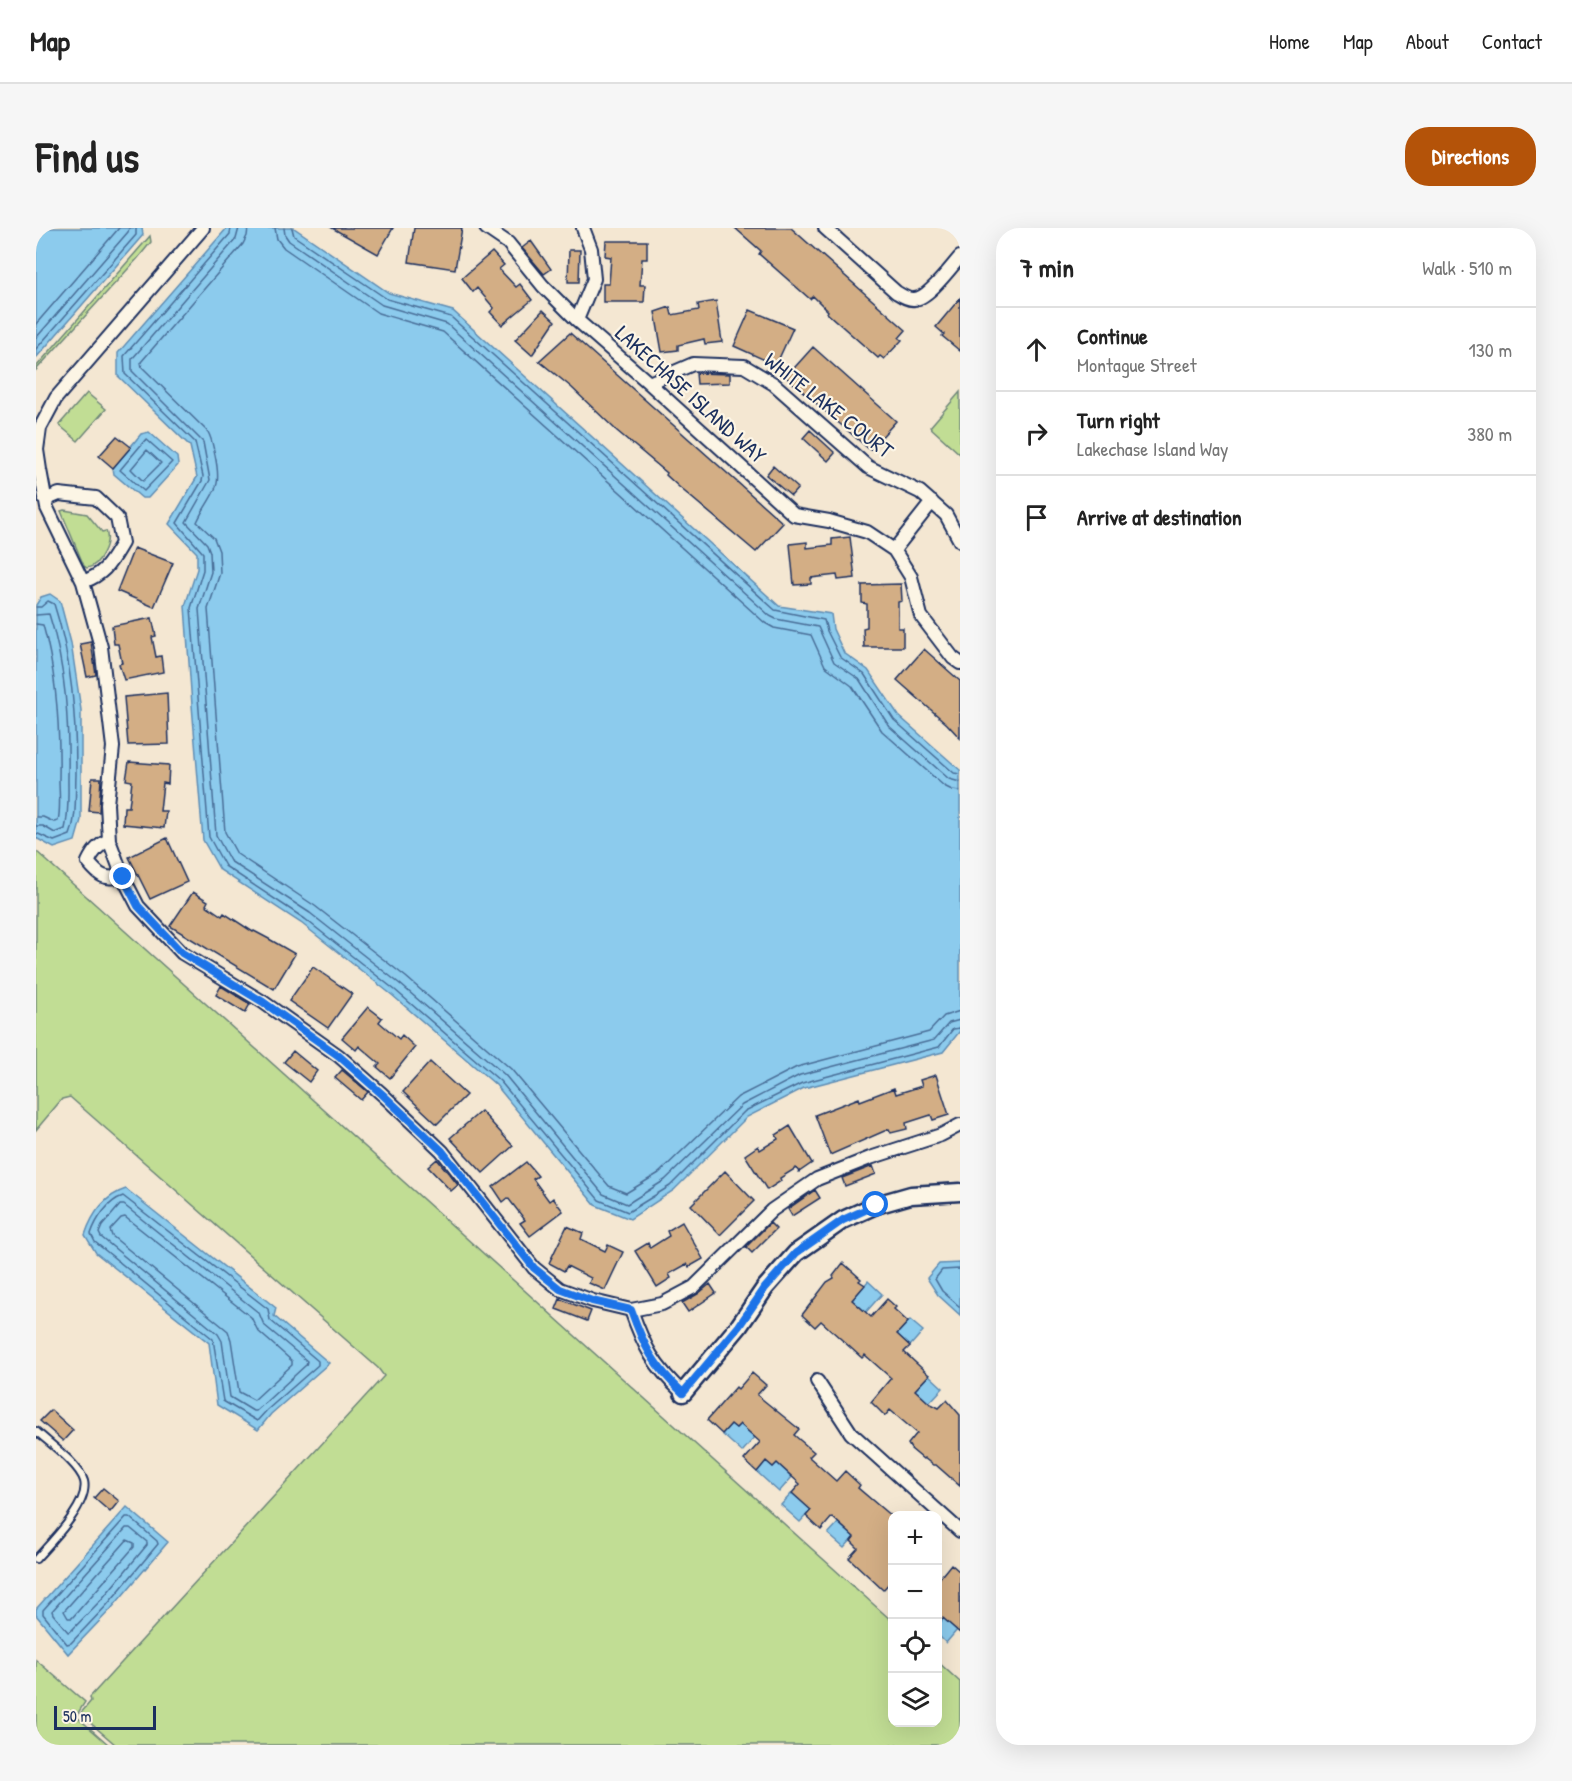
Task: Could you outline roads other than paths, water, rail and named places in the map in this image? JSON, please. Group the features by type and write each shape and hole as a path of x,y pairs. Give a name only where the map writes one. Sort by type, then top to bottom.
{"street":[{"path":"203,228 56,398 40,428 37,450 42,502 83,582 101,646 113,747 107,804 109,840 123,877 138,906 182,953 263,1002 339,1056 442,1151 534,1268 560,1289 592,1301 631,1310 662,1304 694,1287 772,1210 817,1179 870,1158 941,1135 960,1125"},
{"name":"LAKECHASE ISLAND WAY","path":"486,228 508,243 543,286 577,320 794,515 829,521 867,532 894,550 911,577 921,616 953,658 960,663"},
{"path":"577,320 594,279 591,249 583,228"},
{"path":"825,228 896,292 916,300 927,293 960,257"},
{"name":"WHITE LAKE COURT","path":"649,383 693,363 744,366 774,384 868,467 920,492 946,514 960,541"},
{"path":"42,502 60,494 96,498 117,518 122,543 98,577 83,582"},
{"path":"894,550 932,502"},
{"path":"109,840 93,852 88,862 96,873 107,878 123,877"},
{"path":"631,1310 642,1342 656,1365 683,1393 739,1326 765,1288 796,1253 843,1220 876,1205 911,1195 960,1192"},
{"path":"817,1381 851,1433 960,1531"}],"lane":[{"path":"36,1431 76,1468 84,1481 84,1492 75,1511 36,1559"}],"water":[{"path":"36,228 142,228 143,235 36,358"},
{"path":"227,228 294,228 389,293 453,311 779,606 831,614 833,629 844,653 868,670 899,716 960,770 960,1031 943,1052 804,1088 747,1117 674,1190 630,1219 595,1205 496,1085 392,995 301,923 220,870 203,840 192,705 185,606 197,569 197,553 169,524 197,477 190,446 118,376 118,353"},
{"path":"149,432 177,457 178,465 148,498 142,498 114,474 113,468 141,434"},
{"path":"50,594 60,601 71,643 81,710 81,820 75,841 54,848 36,838 36,605 41,597"},
{"path":"126,1189 276,1308 274,1316 329,1363 271,1414 258,1430 217,1405 209,1343 96,1253 85,1235 91,1220 105,1201"},
{"path":"960,1263 960,1315 938,1295 927,1278 939,1264"},
{"path":"868,1281 882,1294 866,1312 852,1300"},
{"path":"910,1320 923,1331 910,1346 897,1334"},
{"path":"929,1375 943,1388 929,1403 915,1390"},
{"path":"731,1424 736,1428 740,1424 755,1437 742,1452 722,1434"},
{"path":"766,1461 773,1467 777,1463 792,1477 779,1492 757,1472"},
{"path":"792,1493 811,1510 800,1522 781,1505"},
{"path":"127,1507 168,1542 111,1609 68,1654 36,1615 36,1609"},
{"path":"838,1523 854,1537 844,1548 828,1534"},
{"path":"943,1618 957,1630 946,1643 942,1639"}]}
